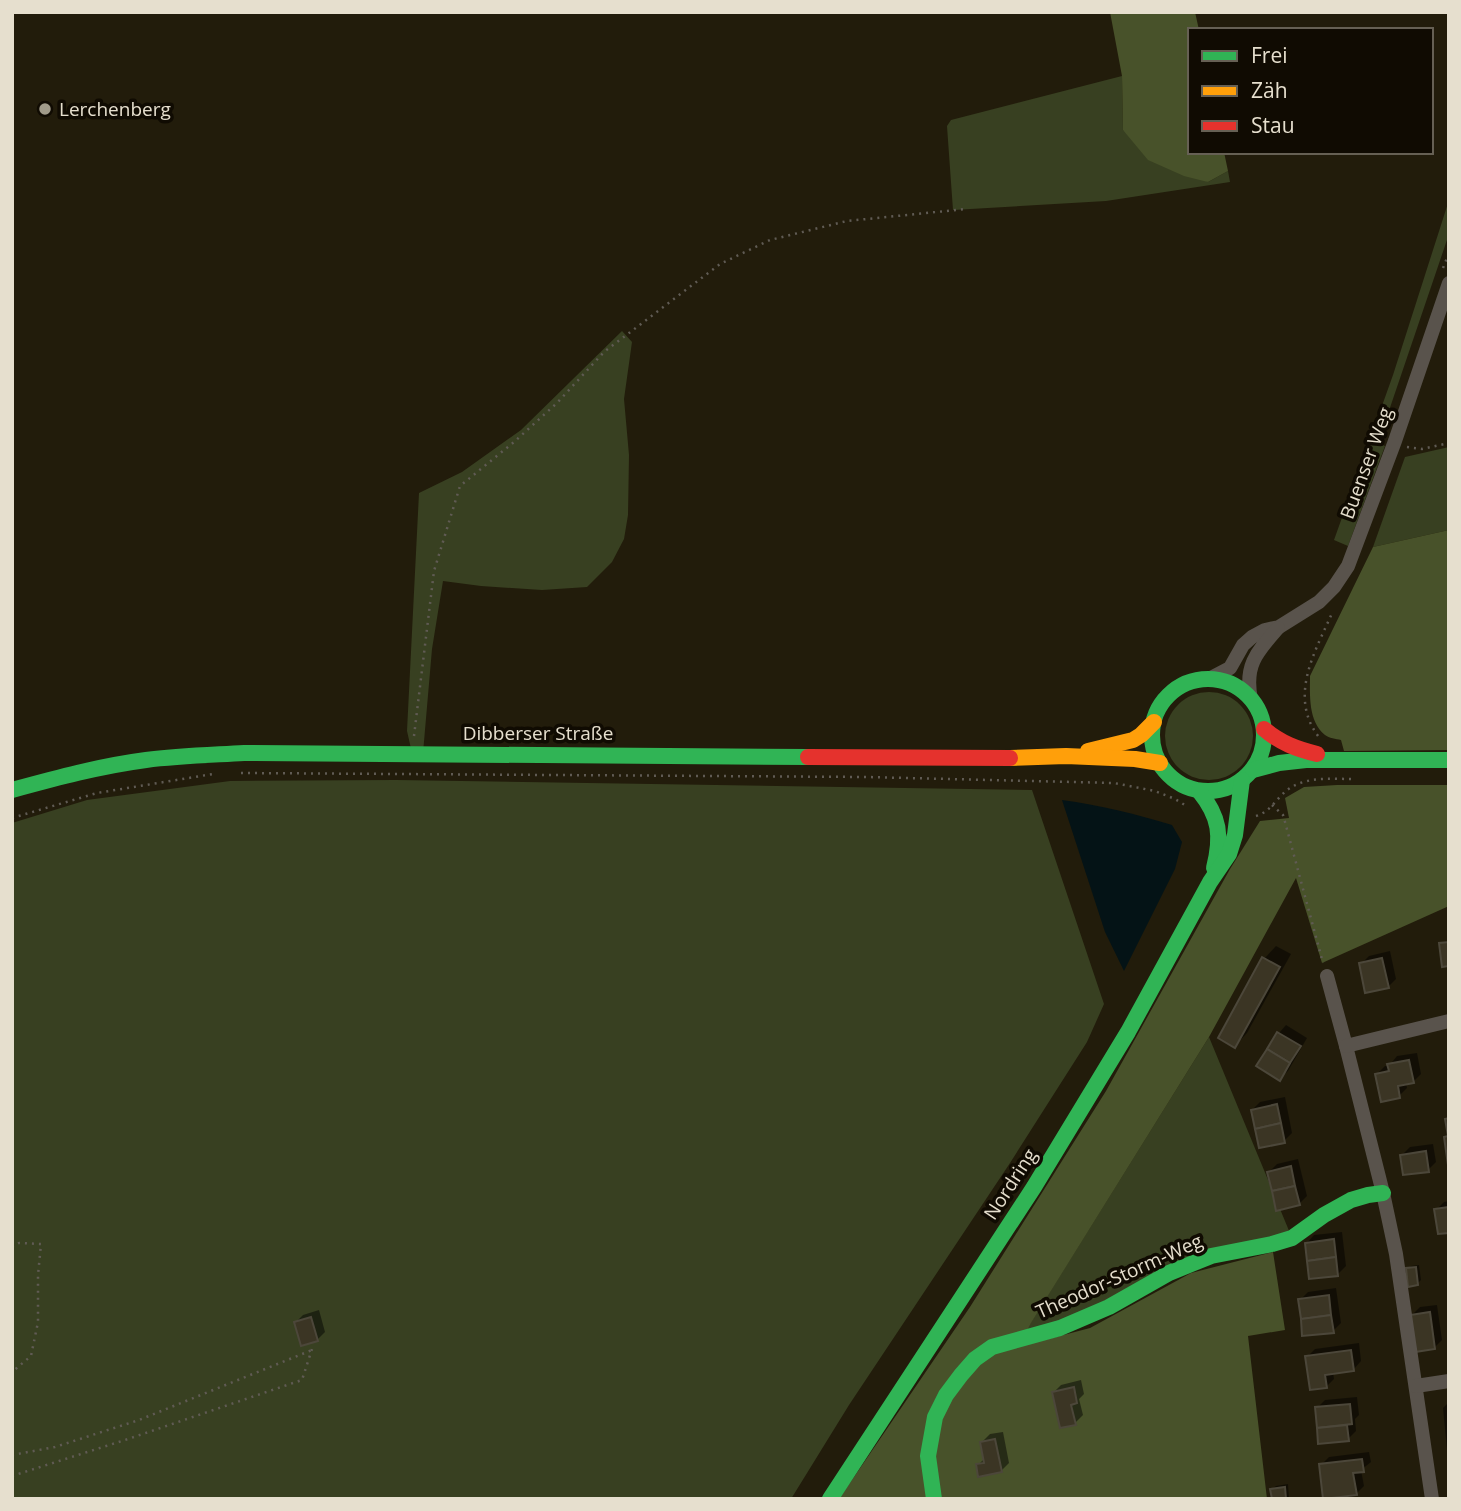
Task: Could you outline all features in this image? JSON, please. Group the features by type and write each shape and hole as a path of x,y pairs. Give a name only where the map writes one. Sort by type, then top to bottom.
{"main road":[{"path":"1248,775 1262,751 1264,729 1259,710 1251,699 1234,685 1209,679 1193,681 1174,691 1163,702 1154,722 1155,752 1160,764 1177,782 1199,791 1220,790 1234,785 1248,775 1280,762 1449,760"},
{"name":"Dibberser Straße","path":"1066,756 1133,740 1154,722"},
{"path":"1264,729 1290,747 1338,760"},
{"name":"Dibberser Straße","path":"12,790 75,773 162,758 244,753 1016,758 1066,756 1160,764"},
{"name":"Nordring","path":"830,1499 1024,1200 1140,1011 1234,841 1238,800 1248,775"},
{"name":"Nordring","path":"1199,791 1215,813 1218,825 1218,850 1210,882"},
{"name":"Theodor-Storm-Weg","path":"934,1499 928,1457 935,1418 946,1395 961,1375 975,1359 992,1346 1060,1328 1109,1307 1169,1273 1211,1256 1292,1238 1351,1200 1383,1193"}],"street":[{"name":"Buenser Weg","path":"1251,699 1248,680 1250,667 1265,643 1279,627 1319,602 1334,587 1348,566 1395,441 1449,283"},
{"name":"Buenser Weg","path":"1209,679 1230,668 1243,645 1252,637 1279,627"},
{"path":"1327,976 1396,1254 1432,1499"},
{"path":"1346,1046 1449,1021"},
{"path":"1416,1386 1449,1381"}],"path":[{"path":"412,753 434,571 460,486 557,403 604,352 720,264 770,240 847,220 966,209"},
{"path":"1395,441 1422,449 1449,443"},
{"path":"1323,739 1314,730 1307,715 1305,686 1308,670 1336,605"},
{"path":"12,818 97,793 222,773"},
{"path":"235,773 852,777 1114,783 1155,791 1194,811"},
{"path":"1257,816 1266,812 1283,793 1299,783 1315,779 1352,779"},
{"path":"1272,805 1283,815 1327,976"},
{"path":"12,1242 41,1244 38,1322 31,1356 12,1372"},
{"path":"12,1247 19,1242"},
{"path":"12,1455 55,1447 139,1420 313,1349 302,1380 12,1476"}],"green space":[{"path":"1110,12 1195,12 1199,28 1188,28 1188,154 1224,154 1228,171 1208,182 1184,176 1148,160 1123,130 1122,76"},
{"path":"1122,76 1123,130 1208,182 1228,171 1230,182 1106,201 953,210 947,126 951,120"},
{"path":"1449,200 1449,234 1378,443 1385,446 1348,546 1334,540 1393,375"},
{"path":"622,331 632,342 624,399 629,455 628,515 624,539 612,562 587,587 542,590 443,581 432,649 423,753 412,753 407,731 419,493 462,472 521,430"},
{"path":"1449,447 1449,530 1373,547 1405,457"},
{"path":"1449,530 1449,750 1344,751 1341,740 1325,735 1315,723 1311,707 1310,676 1373,547"},
{"path":"1209,692 1234,699 1246,711 1253,736 1246,761 1234,773 1209,780 1184,773 1172,761 1165,736 1172,711 1184,699"},
{"path":"396,780 1032,790 1104,1004 1087,1042 849,1405 791,1499 12,1499 12,823 87,800 230,781"},
{"path":"1449,785 1449,906 1322,963 1296,878 1209,1037 1018,1347 1090,1328 1191,1273 1273,1252 1285,1330 1248,1336 1267,1499 839,1499 970,1307 1106,1091 1230,869 1260,821 1289,818 1285,798 1304,787"},
{"path":"1209,1037 1292,1238 1242,1249 1020,1340"}],"shaded area":[{"path":"1062,800 1117,810 1172,825 1182,842 1175,869 1124,971 1105,932"}],"building":[{"path":"1449,942 1449,966 1442,967 1439,943"},
{"path":"1262,957 1280,967 1235,1048 1218,1038"},
{"path":"1382,958 1389,988 1365,993 1359,963"},
{"path":"1277,1032 1301,1046 1290,1063 1267,1049"},
{"path":"1267,1049 1290,1063 1280,1081 1256,1066"},
{"path":"1409,1060 1414,1083 1398,1086 1400,1098 1381,1102 1375,1074 1389,1071 1387,1064"},
{"path":"1277,1104 1281,1123 1255,1129 1251,1110"},
{"path":"1449,1118 1448,1165 1444,1137 1448,1136 1445,1119"},
{"path":"1281,1123 1285,1143 1259,1148 1255,1129"},
{"path":"1426,1151 1429,1172 1403,1175 1400,1155"},
{"path":"1291,1166 1295,1186 1272,1191 1267,1172"},
{"path":"1295,1186 1300,1205 1276,1211 1272,1191"},
{"path":"1449,1207 1449,1233 1438,1234 1434,1209"},
{"path":"1334,1239 1336,1257 1307,1261 1305,1243"},
{"path":"1336,1257 1338,1276 1309,1279 1307,1261"},
{"path":"1416,1267 1418,1285 1408,1287 1406,1268"},
{"path":"1329,1295 1331,1315 1301,1319 1298,1299"},
{"path":"1430,1312 1435,1349 1415,1352 1410,1315"},
{"path":"1331,1315 1334,1333 1302,1336 1301,1319"},
{"path":"311,1317 318,1341 301,1346 294,1322"},
{"path":"1351,1350 1354,1371 1325,1375 1327,1388 1310,1390 1305,1356"},
{"path":"1074,1387 1077,1403 1071,1405 1076,1425 1060,1428 1052,1392"},
{"path":"1350,1404 1352,1424 1317,1428 1315,1407"},
{"path":"1347,1425 1349,1441 1318,1444 1317,1428"},
{"path":"995,1439 1002,1472 978,1477 976,1464 984,1463 980,1442"},
{"path":"1362,1459 1364,1472 1353,1473 1357,1495 1323,1499 1319,1464"},
{"path":"1285,1487 1286,1499 1272,1499 1270,1489"}],"traffic: fast":[{"path":"1208,679 1229,683 1248,695 1260,714 1264,735 1260,756 1248,775 1229,787 1208,791 1187,787 1168,775 1156,756 1152,735 1156,714 1168,695 1187,683 1208,679"},
{"path":"12,790 129,763 244,753 808,757"},
{"path":"1253,770 1306,760 1449,760"},
{"path":"830,1499 1034,1187 1128,1032 1210,882 1229,854 1235,835 1242,780"},
{"path":"1199,791 1206,800 1217,827 1218,846 1214,868"},
{"path":"934,1499 928,1456 935,1417 946,1395 961,1375 975,1359 992,1347 1060,1328 1109,1307 1169,1273 1211,1256 1292,1238 1351,1200 1383,1193"}],"traffic: slow":[{"path":"1088,751 1133,740 1154,722"},
{"path":"1010,758 1066,756 1135,759 1160,763"}],"traffic: jam":[{"path":"1264,729 1289,745 1317,754"},
{"path":"808,757 1010,758"}],"place":[{"name":"Lerchenberg","path":"45,109"}]}
